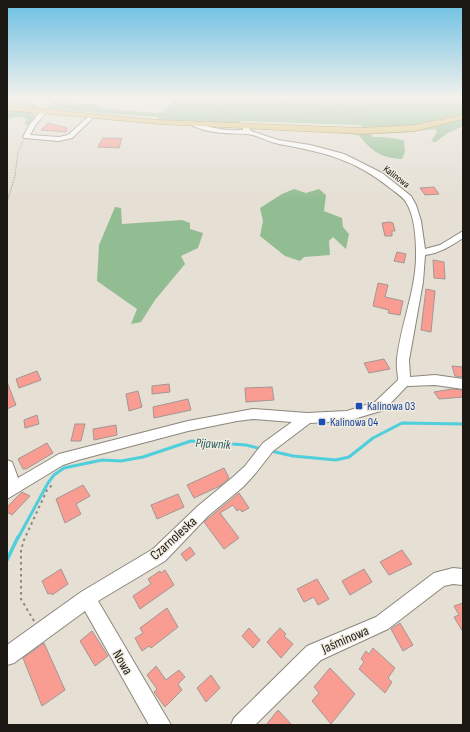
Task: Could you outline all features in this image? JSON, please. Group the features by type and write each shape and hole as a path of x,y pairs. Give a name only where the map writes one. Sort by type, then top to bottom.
{"street":[{"path":"28,131 26,138 59,139 70,137 77,131"},
{"name":"Kalinowa","path":"252,131 277,142 327,151 364,166 379,175 408,198 412,205 417,222 421,252 418,282 403,360 404,382"},
{"path":"421,252 433,252 440,250 463,234"},
{"path":"7,466 10,490 59,460 188,426 253,414 307,418 348,416 378,406 404,382 435,380 463,384"},
{"name":"Czarnoleska","path":"7,656 41,633 87,598 159,555 203,511 238,482 264,451 307,418"},
{"name":"Jaśminowa","path":"241,725 314,653 382,623 440,579 453,576 463,577"},
{"name":"Nowa","path":"87,598 151,710 162,725"}],"path":[{"path":"7,201 16,171 18,149 26,138"},
{"path":"41,633 21,599 21,550 24,540 47,490 54,483"}],"green space":[{"path":"418,131 371,134 373,137 404,140 405,152 402,159 388,157 377,153 359,135 330,132"},
{"path":"452,131 436,142 431,141 437,132"},
{"path":"294,189 306,193 319,189 326,195 324,211 342,218 343,227 349,234 346,249 333,237 329,241 330,255 304,257 300,261 285,256 260,236 263,221 260,208 282,194"},
{"path":"115,207 121,208 122,224 182,220 190,223 190,229 203,233 198,248 181,256 185,264 155,300 141,322 131,324 137,309 97,281 99,245"}],"building":[{"path":"103,138 122,138 119,148 98,147"},
{"path":"434,187 439,194 425,195 420,188"},
{"path":"382,223 393,223 395,231 392,231 392,236 385,236"},
{"path":"397,252 406,254 404,263 394,261"},
{"path":"433,260 444,262 445,279 434,278"},
{"path":"378,283 388,285 385,297 403,301 400,315 388,313 389,310 373,306"},
{"path":"426,289 435,291 431,332 421,330"},
{"path":"384,359 390,369 369,373 364,363"},
{"path":"452,366 462,367 463,377 455,376"},
{"path":"37,371 41,380 19,388 16,379"},
{"path":"7,382 16,405 7,409"},
{"path":"169,384 170,392 152,394 152,386"},
{"path":"272,387 274,400 246,402 245,388"},
{"path":"452,389 463,390 463,397 439,399 434,392"},
{"path":"138,391 142,407 129,411 126,394"},
{"path":"188,399 191,410 154,418 153,407"},
{"path":"37,415 39,424 25,428 24,420"},
{"path":"75,424 85,424 81,441 71,441"},
{"path":"116,425 117,435 94,440 93,429"},
{"path":"47,443 53,453 26,469 23,469 18,459"},
{"path":"224,468 229,478 220,486 194,498 187,485"},
{"path":"83,485 90,496 76,504 81,514 65,523 56,499"},
{"path":"22,492 30,496 12,515 7,512 7,507"},
{"path":"239,493 249,508 242,512 240,509 237,511 233,505 220,513 239,538 224,549 204,522"},
{"path":"178,494 184,507 157,519 151,505"},
{"path":"190,547 195,554 186,561 181,554"},
{"path":"402,550 412,564 389,575 380,562"},
{"path":"61,569 68,584 52,595 51,593 48,594 42,581"},
{"path":"364,569 372,582 350,595 342,581"},
{"path":"165,570 174,585 140,609 133,596 151,584 148,579 160,571 161,573"},
{"path":"317,579 329,599 318,605 314,597 304,602 297,589"},
{"path":"463,603 463,632 454,617 459,615 454,606"},
{"path":"167,608 178,627 151,648 149,646 142,651 135,638 143,633 140,628"},
{"path":"400,623 413,645 403,651 391,629"},
{"path":"249,628 260,640 253,648 242,636"},
{"path":"280,628 286,634 284,636 293,644 281,658 267,642"},
{"path":"92,631 108,656 95,666 80,641"},
{"path":"44,643 65,690 42,706 23,658"},
{"path":"373,648 395,668 388,678 392,682 385,693 359,669 364,662 361,659 366,651 369,654"},
{"path":"156,666 166,680 179,670 185,677 178,684 182,690 165,707 154,692 157,689 147,675"},
{"path":"330,668 355,694 331,724 312,701 319,693 314,687"},
{"path":"211,675 220,688 206,702 197,688"},
{"path":"278,710 292,725 266,725"}],"waterway":[{"name":"Pijawnik","path":"271,451 293,456 336,460 349,457 373,438 402,423 463,424"},
{"name":"Pijawnik","path":"18,538 48,483 54,475 64,468 102,460 121,461 143,457 191,441 246,445 262,449"},
{"name":"Pijawnik","path":"7,560 18,537"}],"place":[{"name":"Kalinowa 03","path":"359,406"},
{"name":"Kalinowa 04","path":"322,422"}]}
